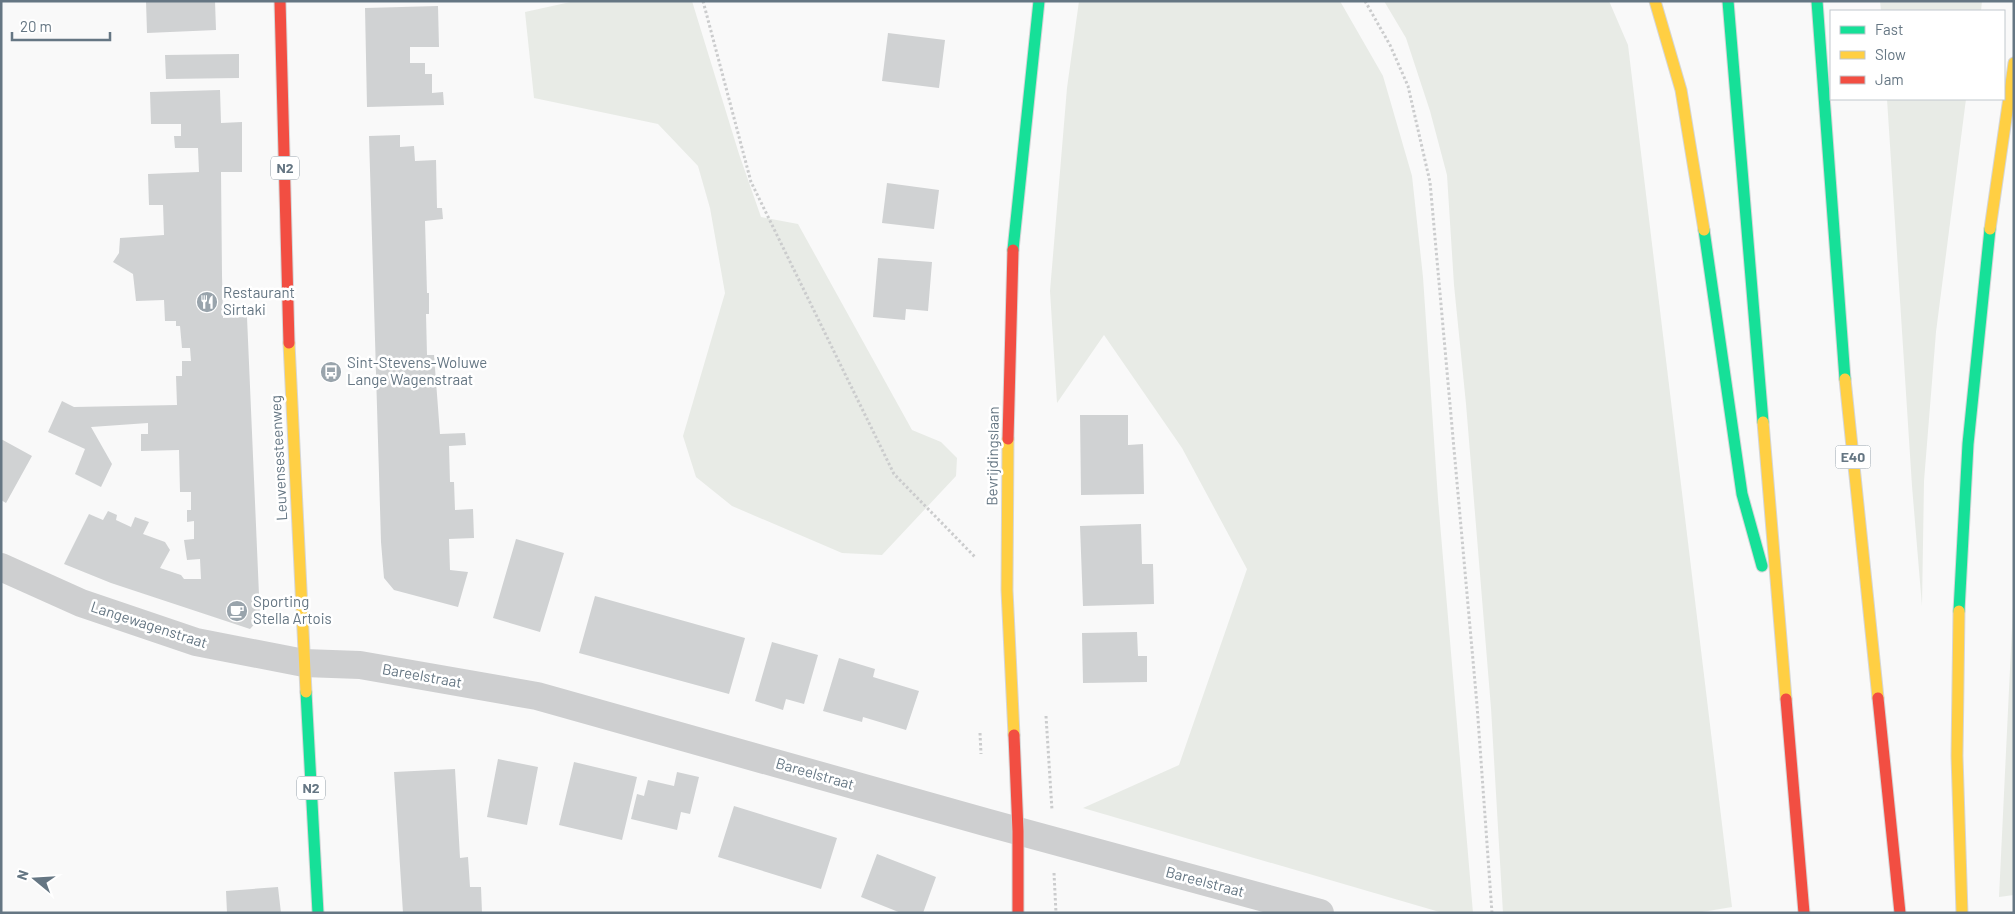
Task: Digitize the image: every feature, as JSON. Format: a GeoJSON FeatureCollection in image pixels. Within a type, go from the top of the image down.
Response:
{"type":"FeatureCollection","features":[{"type":"Feature","properties":{"kind":"main road","name":"Leuvensesteenweg"},"geometry":{"type":"LineString","coordinates":[[280,1],[289,335],[318,913]]}},
{"type":"Feature","properties":{"kind":"main road","name":"Bevrijdingslaan"},"geometry":{"type":"LineString","coordinates":[[1018,913],[1018,831],[1007,590],[1012,256],[1039,1]]}},
{"type":"Feature","properties":{"kind":"main road"},"geometry":{"type":"LineString","coordinates":[[1655,1],[1681,90],[1696,172],[1742,494],[1779,626]]}},
{"type":"Feature","properties":{"kind":"main road"},"geometry":{"type":"LineString","coordinates":[[1728,1],[1804,913]]}},
{"type":"Feature","properties":{"kind":"main road","name":"E40"},"geometry":{"type":"LineString","coordinates":[[1817,1],[1845,380],[1900,913]]}},
{"type":"Feature","properties":{"kind":"main road"},"geometry":{"type":"LineString","coordinates":[[1962,913],[1959,857],[1956,655],[1966,455],[2000,139],[2014,63]]}},
{"type":"Feature","properties":{"kind":"street","name":"Langewagenstraat"},"geometry":{"type":"LineString","coordinates":[[1,567],[81,603],[196,642],[304,663]]}},
{"type":"Feature","properties":{"kind":"street","name":"Bareelstraat"},"geometry":{"type":"LineString","coordinates":[[304,663],[360,665],[537,696],[1018,831],[1320,913]]}},
{"type":"Feature","properties":{"kind":"path"},"geometry":{"type":"LineString","coordinates":[[703,1],[751,182],[894,474],[1007,590]]}},
{"type":"Feature","properties":{"kind":"path"},"geometry":{"type":"LineString","coordinates":[[1365,1],[1390,45],[1408,86],[1430,182],[1476,705],[1492,913]]}},
{"type":"Feature","properties":{"kind":"path"},"geometry":{"type":"LineString","coordinates":[[1053,840],[1056,913]]}},
{"type":"Feature","properties":{"kind":"shaded area"},"geometry":{"type":"Polygon","coordinates":[[[575,1],[692,1],[739,154],[761,217],[798,224],[912,430],[941,442],[957,458],[956,476],[882,555],[842,553],[732,506],[696,477],[683,436],[725,293],[710,208],[698,166],[658,124],[534,98],[525,12],[575,1]]]}},
{"type":"Feature","properties":{"kind":"shaded area"},"geometry":{"type":"Polygon","coordinates":[[[1079,1],[1340,1],[1383,76],[1412,176],[1423,277],[1438,499],[1473,913],[1443,913],[1083,808],[1179,765],[1247,569],[1182,448],[1104,335],[1057,403],[1050,291],[1067,88],[1079,1]]]}},
{"type":"Feature","properties":{"kind":"shaded area"},"geometry":{"type":"Polygon","coordinates":[[[1384,1],[1609,1],[1628,45],[1732,907],[1696,913],[1503,913],[1491,708],[1466,404],[1454,285],[1447,175],[1430,111],[1406,38],[1384,1]]]}},
{"type":"Feature","properties":{"kind":"shaded area"},"geometry":{"type":"Polygon","coordinates":[[[1880,1],[1982,1],[1981,10],[1881,10],[1880,1]]]}},
{"type":"Feature","properties":{"kind":"shaded area"},"geometry":{"type":"Polygon","coordinates":[[[1887,100],[1966,100],[1936,332],[1924,481],[1922,606],[1912,486],[1887,100]]]}},
{"type":"Feature","properties":{"kind":"shaded area"},"geometry":{"type":"Polygon","coordinates":[[[2014,586],[2014,895],[1999,897],[2014,586]]]}},
{"type":"Feature","properties":{"kind":"building"},"geometry":{"type":"Polygon","coordinates":[[[146,1],[215,1],[216,30],[147,33],[146,1]]]}},
{"type":"Feature","properties":{"kind":"building"},"geometry":{"type":"Polygon","coordinates":[[[438,6],[439,47],[410,47],[410,63],[425,63],[425,74],[432,74],[432,93],[443,92],[444,105],[367,107],[365,8],[438,6]]]}},
{"type":"Feature","properties":{"kind":"building"},"geometry":{"type":"Polygon","coordinates":[[[888,33],[945,40],[939,88],[882,81],[888,33]]]}},
{"type":"Feature","properties":{"kind":"building"},"geometry":{"type":"Polygon","coordinates":[[[239,54],[239,78],[166,79],[165,55],[239,54]]]}},
{"type":"Feature","properties":{"kind":"building"},"geometry":{"type":"Polygon","coordinates":[[[220,90],[221,123],[242,122],[242,172],[221,172],[222,275],[223,318],[247,317],[260,618],[250,629],[111,583],[64,564],[89,514],[103,520],[108,511],[117,515],[116,520],[131,527],[135,517],[149,522],[143,534],[165,542],[170,550],[160,568],[181,575],[184,579],[201,579],[200,559],[187,560],[184,540],[194,539],[194,521],[187,522],[187,510],[191,510],[191,492],[180,492],[179,450],[141,451],[141,434],[148,434],[148,423],[91,427],[112,464],[101,487],[75,474],[85,449],[48,432],[62,401],[74,407],[177,405],[176,376],[182,376],[182,361],[191,361],[190,348],[182,348],[180,326],[176,326],[176,321],[165,321],[164,300],[136,301],[133,274],[113,262],[119,253],[120,238],[164,235],[163,205],[149,205],[148,174],[199,172],[198,148],[175,148],[174,136],[181,136],[181,124],[151,124],[150,92],[220,90]]]}},
{"type":"Feature","properties":{"kind":"building"},"geometry":{"type":"Polygon","coordinates":[[[400,135],[400,147],[414,146],[415,161],[436,160],[437,208],[442,208],[443,219],[425,221],[427,293],[429,293],[429,314],[426,314],[427,355],[434,355],[440,434],[465,433],[466,445],[449,446],[450,482],[454,482],[455,510],[473,509],[474,538],[397,541],[449,539],[450,570],[468,572],[458,607],[394,590],[384,578],[381,542],[369,136],[400,135]]]}},
{"type":"Feature","properties":{"kind":"building"},"geometry":{"type":"Polygon","coordinates":[[[887,183],[939,190],[934,229],[882,223],[887,183]]]}},
{"type":"Feature","properties":{"kind":"building"},"geometry":{"type":"Polygon","coordinates":[[[878,258],[932,262],[928,311],[906,309],[905,320],[873,317],[878,258]]]}},
{"type":"Feature","properties":{"kind":"building"},"geometry":{"type":"Polygon","coordinates":[[[1080,415],[1128,415],[1128,445],[1143,444],[1144,494],[1081,495],[1080,415]]]}},
{"type":"Feature","properties":{"kind":"building"},"geometry":{"type":"Polygon","coordinates":[[[1,439],[32,456],[6,503],[1,500],[1,439]]]}},
{"type":"Feature","properties":{"kind":"building"},"geometry":{"type":"Polygon","coordinates":[[[1141,524],[1142,564],[1153,564],[1154,604],[1083,606],[1080,526],[1141,524]]]}},
{"type":"Feature","properties":{"kind":"building"},"geometry":{"type":"Polygon","coordinates":[[[516,539],[564,553],[540,632],[493,618],[516,539]]]}},
{"type":"Feature","properties":{"kind":"building"},"geometry":{"type":"Polygon","coordinates":[[[595,596],[745,638],[729,694],[579,653],[595,596]]]}},
{"type":"Feature","properties":{"kind":"building"},"geometry":{"type":"Polygon","coordinates":[[[1137,632],[1138,656],[1147,656],[1147,682],[1083,683],[1082,633],[1137,632]]]}},
{"type":"Feature","properties":{"kind":"building"},"geometry":{"type":"Polygon","coordinates":[[[772,642],[818,655],[804,704],[786,699],[783,710],[755,701],[772,642]]]}},
{"type":"Feature","properties":{"kind":"building"},"geometry":{"type":"Polygon","coordinates":[[[839,658],[875,669],[873,677],[919,691],[906,730],[863,717],[862,722],[823,711],[839,658]]]}},
{"type":"Feature","properties":{"kind":"building"},"geometry":{"type":"Polygon","coordinates":[[[498,759],[538,767],[527,825],[487,817],[498,759]]]}},
{"type":"Feature","properties":{"kind":"building"},"geometry":{"type":"Polygon","coordinates":[[[574,762],[637,777],[622,840],[559,825],[574,762]]]}},
{"type":"Feature","properties":{"kind":"building"},"geometry":{"type":"Polygon","coordinates":[[[455,769],[460,858],[468,857],[470,887],[481,887],[482,913],[403,913],[394,772],[455,769]]]}},
{"type":"Feature","properties":{"kind":"building"},"geometry":{"type":"Polygon","coordinates":[[[677,772],[699,777],[690,814],[681,812],[677,830],[631,819],[637,794],[644,796],[648,780],[674,786],[677,772]]]}},
{"type":"Feature","properties":{"kind":"building"},"geometry":{"type":"Polygon","coordinates":[[[734,806],[837,838],[821,889],[718,857],[734,806]]]}},
{"type":"Feature","properties":{"kind":"building"},"geometry":{"type":"Polygon","coordinates":[[[877,854],[936,877],[923,913],[901,913],[861,897],[877,854]]]}},
{"type":"Feature","properties":{"kind":"building"},"geometry":{"type":"Polygon","coordinates":[[[278,887],[281,913],[227,913],[226,891],[278,887]]]}},
{"type":"Feature","properties":{"kind":"traffic: fast"},"geometry":{"type":"LineString","coordinates":[[1013,250],[1039,1]]}},
{"type":"Feature","properties":{"kind":"traffic: fast"},"geometry":{"type":"LineString","coordinates":[[1728,1],[1763,422]]}},
{"type":"Feature","properties":{"kind":"traffic: fast"},"geometry":{"type":"LineString","coordinates":[[1817,1],[1845,379]]}},
{"type":"Feature","properties":{"kind":"traffic: fast"},"geometry":{"type":"LineString","coordinates":[[1959,611],[1968,444],[1990,229]]}},
{"type":"Feature","properties":{"kind":"traffic: fast"},"geometry":{"type":"LineString","coordinates":[[1704,230],[1742,494],[1762,566]]}},
{"type":"Feature","properties":{"kind":"traffic: fast"},"geometry":{"type":"LineString","coordinates":[[306,692],[318,913]]}},
{"type":"Feature","properties":{"kind":"traffic: slow"},"geometry":{"type":"LineString","coordinates":[[1655,1],[1681,90],[1704,230]]}},
{"type":"Feature","properties":{"kind":"traffic: slow"},"geometry":{"type":"LineString","coordinates":[[1990,229],[2014,63]]}},
{"type":"Feature","properties":{"kind":"traffic: slow"},"geometry":{"type":"LineString","coordinates":[[289,343],[306,692]]}},
{"type":"Feature","properties":{"kind":"traffic: slow"},"geometry":{"type":"LineString","coordinates":[[1845,379],[1878,698]]}},
{"type":"Feature","properties":{"kind":"traffic: slow"},"geometry":{"type":"LineString","coordinates":[[1763,422],[1786,699]]}},
{"type":"Feature","properties":{"kind":"traffic: slow"},"geometry":{"type":"LineString","coordinates":[[1008,439],[1007,590],[1014,735]]}},
{"type":"Feature","properties":{"kind":"traffic: slow"},"geometry":{"type":"LineString","coordinates":[[1959,611],[1957,756],[1962,913]]}},
{"type":"Feature","properties":{"kind":"traffic: jam"},"geometry":{"type":"LineString","coordinates":[[280,1],[289,343]]}},
{"type":"Feature","properties":{"kind":"traffic: jam"},"geometry":{"type":"LineString","coordinates":[[1008,439],[1013,250]]}},
{"type":"Feature","properties":{"kind":"traffic: jam"},"geometry":{"type":"LineString","coordinates":[[1878,698],[1900,913]]}},
{"type":"Feature","properties":{"kind":"traffic: jam"},"geometry":{"type":"LineString","coordinates":[[1786,699],[1804,913]]}},
{"type":"Feature","properties":{"kind":"traffic: jam"},"geometry":{"type":"LineString","coordinates":[[1014,735],[1018,831],[1018,913]]}},
{"type":"Feature","properties":{"kind":"place","name":"Restaurant Sirtaki"},"geometry":{"type":"Point","coordinates":[207,302]}},
{"type":"Feature","properties":{"kind":"place","name":"Sint-Stevens-Woluwe Lange Wagenstraat"},"geometry":{"type":"Point","coordinates":[331,372]}},
{"type":"Feature","properties":{"kind":"place","name":"Sporting Stella Artois"},"geometry":{"type":"Point","coordinates":[237,611]}}]}
